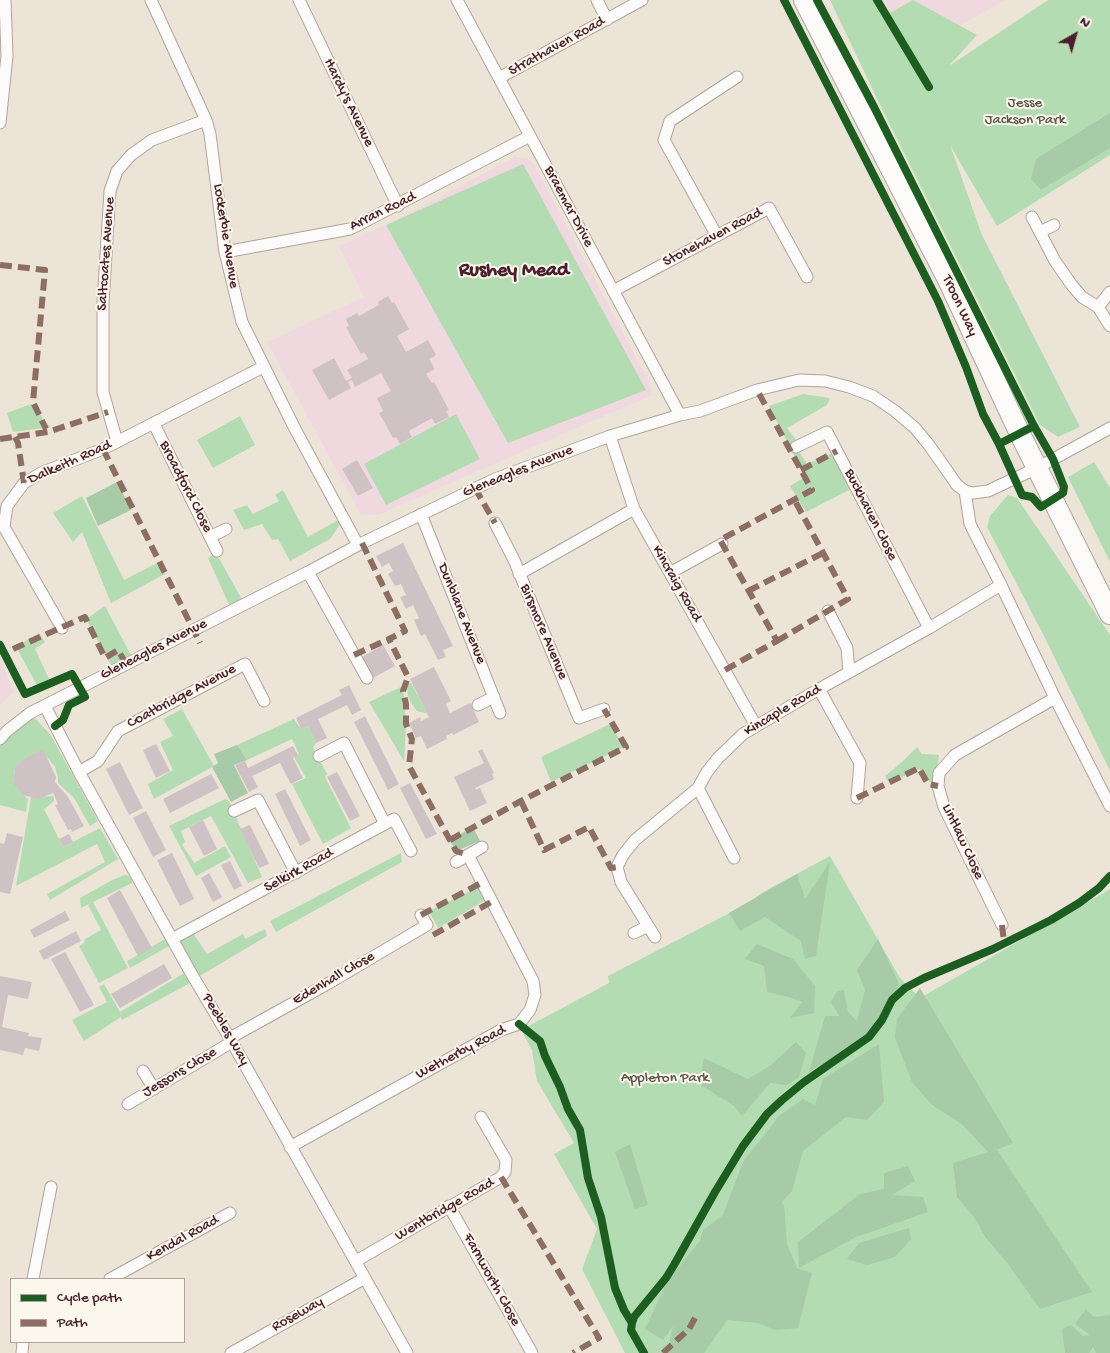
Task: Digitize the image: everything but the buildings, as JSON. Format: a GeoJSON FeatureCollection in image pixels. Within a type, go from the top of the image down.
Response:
{"type":"FeatureCollection","features":[{"type":"Feature","properties":{"kind":"highway","name":"Troon Way"},"geometry":{"type":"LineString","coordinates":[[804,0],[949,282],[1037,468],[1110,614]]}},
{"type":"Feature","properties":{"kind":"street"},"geometry":{"type":"LineString","coordinates":[[0,123],[7,56],[3,48],[5,0]]}},
{"type":"Feature","properties":{"kind":"street","name":"Lockerbie Avenue"},"geometry":{"type":"LineString","coordinates":[[151,0],[206,120],[210,134],[224,252],[242,322],[263,367],[358,545]]}},
{"type":"Feature","properties":{"kind":"street","name":"Hardy's Avenue"},"geometry":{"type":"LineString","coordinates":[[299,0],[398,206]]}},
{"type":"Feature","properties":{"kind":"street","name":"Braemar Drive"},"geometry":{"type":"LineString","coordinates":[[457,0],[680,415]]}},
{"type":"Feature","properties":{"kind":"street"},"geometry":{"type":"LineString","coordinates":[[597,0],[607,20]]}},
{"type":"Feature","properties":{"kind":"street","name":"Strathaven Road"},"geometry":{"type":"LineString","coordinates":[[499,78],[642,0]]}},
{"type":"Feature","properties":{"kind":"street"},"geometry":{"type":"LineString","coordinates":[[717,236],[664,140],[670,121],[737,76]]}},
{"type":"Feature","properties":{"kind":"street","name":"Saltcoates Avenue"},"geometry":{"type":"LineString","coordinates":[[117,442],[103,392],[102,303],[110,191],[117,171],[131,155],[152,140],[206,120]]}},
{"type":"Feature","properties":{"kind":"street","name":"Arran Road"},"geometry":{"type":"LineString","coordinates":[[224,252],[350,229],[398,206],[530,136]]}},
{"type":"Feature","properties":{"kind":"street","name":"Stonehaven Road"},"geometry":{"type":"LineString","coordinates":[[613,291],[769,208],[807,277]]}},
{"type":"Feature","properties":{"kind":"street"},"geometry":{"type":"LineString","coordinates":[[1032,217],[1055,261],[1071,284],[1082,297],[1098,307],[1110,326]]}},
{"type":"Feature","properties":{"kind":"street"},"geometry":{"type":"LineString","coordinates":[[1040,232],[1054,225]]}},
{"type":"Feature","properties":{"kind":"street"},"geometry":{"type":"LineString","coordinates":[[1098,307],[1107,293],[1110,292]]}},
{"type":"Feature","properties":{"kind":"street","name":"Dalkeith Road"},"geometry":{"type":"LineString","coordinates":[[62,628],[4,527],[8,506],[24,483],[117,442],[263,367]]}},
{"type":"Feature","properties":{"kind":"street","name":"Gleneagles Avenue"},"geometry":{"type":"LineString","coordinates":[[0,739],[30,713],[358,545],[495,479],[610,436],[700,411],[757,390],[799,380],[825,381],[873,396],[915,428],[950,476],[965,491]]}},
{"type":"Feature","properties":{"kind":"street","name":"Broadford Close"},"geometry":{"type":"LineString","coordinates":[[154,424],[217,551]]}},
{"type":"Feature","properties":{"kind":"street"},"geometry":{"type":"LineString","coordinates":[[1110,428],[1037,468],[988,491],[981,493],[965,491],[970,524],[1110,806]]}},
{"type":"Feature","properties":{"kind":"street","name":"Buckhaven Close"},"geometry":{"type":"LineString","coordinates":[[796,447],[827,432],[929,628]]}},
{"type":"Feature","properties":{"kind":"street","name":"Kincraig Road"},"geometry":{"type":"LineString","coordinates":[[610,436],[634,509],[756,726]]}},
{"type":"Feature","properties":{"kind":"street"},"geometry":{"type":"LineString","coordinates":[[519,574],[634,509]]}},
{"type":"Feature","properties":{"kind":"street","name":"Dunblane Avenue"},"geometry":{"type":"LineString","coordinates":[[421,514],[500,713]]}},
{"type":"Feature","properties":{"kind":"street","name":"Birsmore Avenue"},"geometry":{"type":"LineString","coordinates":[[494,524],[514,560],[579,718],[604,709]]}},
{"type":"Feature","properties":{"kind":"street"},"geometry":{"type":"LineString","coordinates":[[210,537],[226,529]]}},
{"type":"Feature","properties":{"kind":"street"},"geometry":{"type":"LineString","coordinates":[[670,573],[722,544]]}},
{"type":"Feature","properties":{"kind":"street"},"geometry":{"type":"LineString","coordinates":[[308,572],[367,678]]}},
{"type":"Feature","properties":{"kind":"street","name":"Kincaple Road"},"geometry":{"type":"LineString","coordinates":[[655,937],[621,882],[617,868],[623,855],[635,840],[698,788],[718,758],[743,734],[1001,585]]}},
{"type":"Feature","properties":{"kind":"street"},"geometry":{"type":"LineString","coordinates":[[828,611],[847,648],[849,672]]}},
{"type":"Feature","properties":{"kind":"street","name":"Coatbridge Avenue"},"geometry":{"type":"LineString","coordinates":[[79,772],[98,761],[118,731],[245,664],[264,701]]}},
{"type":"Feature","properties":{"kind":"street"},"geometry":{"type":"LineString","coordinates":[[819,689],[860,763],[857,798]]}},
{"type":"Feature","properties":{"kind":"street"},"geometry":{"type":"LineString","coordinates":[[478,705],[494,697]]}},
{"type":"Feature","properties":{"kind":"street","name":"Lintlaw Close"},"geometry":{"type":"LineString","coordinates":[[1002,925],[944,808],[938,786],[939,773],[955,756],[1055,698]]}},
{"type":"Feature","properties":{"kind":"street","name":"Peebles Way"},"geometry":{"type":"LineString","coordinates":[[44,706],[172,939],[407,1353]]}},
{"type":"Feature","properties":{"kind":"street"},"geometry":{"type":"LineString","coordinates":[[319,756],[344,743],[385,824],[394,820],[411,851]]}},
{"type":"Feature","properties":{"kind":"street"},"geometry":{"type":"LineString","coordinates":[[698,788],[734,858]]}},
{"type":"Feature","properties":{"kind":"street"},"geometry":{"type":"LineString","coordinates":[[234,811],[258,800],[296,873]]}},
{"type":"Feature","properties":{"kind":"street","name":"Selkirk Road"},"geometry":{"type":"LineString","coordinates":[[172,939],[385,824]]}},
{"type":"Feature","properties":{"kind":"street"},"geometry":{"type":"LineString","coordinates":[[456,862],[482,847]]}},
{"type":"Feature","properties":{"kind":"street","name":"Wetherby Road"},"geometry":{"type":"LineString","coordinates":[[290,1147],[501,1030],[519,1024],[530,1010],[536,995],[533,981],[468,855]]}},
{"type":"Feature","properties":{"kind":"street","name":"Edenhall Close"},"geometry":{"type":"LineString","coordinates":[[231,1040],[329,983],[430,930],[421,915]]}},
{"type":"Feature","properties":{"kind":"street"},"geometry":{"type":"LineString","coordinates":[[634,933],[648,926]]}},
{"type":"Feature","properties":{"kind":"street","name":"Jessons Close"},"geometry":{"type":"LineString","coordinates":[[128,1104],[231,1040]]}},
{"type":"Feature","properties":{"kind":"street"},"geometry":{"type":"LineString","coordinates":[[143,1071],[154,1089]]}},
{"type":"Feature","properties":{"kind":"street","name":"Wentbridge Road"},"geometry":{"type":"LineString","coordinates":[[356,1261],[449,1206],[496,1181],[505,1172],[506,1160],[481,1117]]}},
{"type":"Feature","properties":{"kind":"street"},"geometry":{"type":"LineString","coordinates":[[33,1278],[51,1187]]}},
{"type":"Feature","properties":{"kind":"street","name":"Farnworth Close"},"geometry":{"type":"LineString","coordinates":[[449,1206],[532,1353]]}},
{"type":"Feature","properties":{"kind":"street","name":"Kendal Road"},"geometry":{"type":"LineString","coordinates":[[112,1278],[230,1213]]}},
{"type":"Feature","properties":{"kind":"street","name":"Roseway"},"geometry":{"type":"LineString","coordinates":[[231,1353],[365,1278]]}},
{"type":"Feature","properties":{"kind":"shaded area"},"geometry":{"type":"Polygon","coordinates":[[[875,0],[1005,0],[909,55],[875,0]]]}},
{"type":"Feature","properties":{"kind":"shaded area"},"geometry":{"type":"Polygon","coordinates":[[[515,157],[527,158],[534,164],[649,382],[652,395],[378,515],[361,515],[267,342],[364,297],[339,246],[390,223],[515,157]]]}},
{"type":"Feature","properties":{"kind":"shaded area"},"geometry":{"type":"Polygon","coordinates":[[[0,659],[14,692],[0,705],[0,659]]]}},
{"type":"Feature","properties":{"kind":"green space","name":"Jesse Jackson Park"},"geometry":{"type":"Polygon","coordinates":[[[830,0],[880,0],[888,14],[913,0],[977,35],[949,66],[1048,0],[1110,0],[1110,155],[997,226],[950,145],[982,235],[1080,427],[1058,437],[1040,425],[881,107],[830,0]]]}},
{"type":"Feature","properties":{"kind":"green space"},"geometry":{"type":"Polygon","coordinates":[[[1110,113],[1110,148],[1041,190],[1031,179],[1036,159],[1110,113]]]}},
{"type":"Feature","properties":{"kind":"green space"},"geometry":{"type":"Polygon","coordinates":[[[523,164],[646,390],[508,443],[386,225],[523,164]]]}},
{"type":"Feature","properties":{"kind":"green space"},"geometry":{"type":"Polygon","coordinates":[[[803,394],[830,398],[827,405],[787,428],[797,441],[796,447],[807,464],[837,451],[855,487],[806,512],[790,486],[805,477],[769,406],[803,394]]]}},
{"type":"Feature","properties":{"kind":"green space"},"geometry":{"type":"Polygon","coordinates":[[[31,404],[50,427],[13,432],[7,413],[31,404]]]}},
{"type":"Feature","properties":{"kind":"green space"},"geometry":{"type":"Polygon","coordinates":[[[456,414],[480,459],[386,505],[364,464],[456,414]]]}},
{"type":"Feature","properties":{"kind":"green space"},"geometry":{"type":"Polygon","coordinates":[[[240,416],[255,445],[213,468],[197,440],[240,416]]]}},
{"type":"Feature","properties":{"kind":"green space"},"geometry":{"type":"Polygon","coordinates":[[[1094,462],[1110,488],[1110,562],[1068,477],[1094,462]]]}},
{"type":"Feature","properties":{"kind":"green space"},"geometry":{"type":"Polygon","coordinates":[[[119,481],[119,486],[131,510],[98,526],[86,498],[119,481]]]}},
{"type":"Feature","properties":{"kind":"green space"},"geometry":{"type":"Polygon","coordinates":[[[283,490],[308,537],[340,519],[341,523],[330,539],[290,561],[278,539],[272,540],[262,524],[244,530],[233,510],[247,505],[253,514],[279,501],[275,495],[283,490]]]}},
{"type":"Feature","properties":{"kind":"green space"},"geometry":{"type":"Polygon","coordinates":[[[1008,495],[1017,498],[1110,635],[1110,771],[1044,636],[987,527],[990,516],[1008,495]]]}},
{"type":"Feature","properties":{"kind":"green space"},"geometry":{"type":"Polygon","coordinates":[[[82,496],[124,580],[159,562],[165,574],[111,603],[82,532],[73,542],[53,513],[82,496]]]}},
{"type":"Feature","properties":{"kind":"green space"},"geometry":{"type":"Polygon","coordinates":[[[216,553],[244,603],[231,609],[208,558],[216,553]]]}},
{"type":"Feature","properties":{"kind":"green space"},"geometry":{"type":"Polygon","coordinates":[[[105,606],[133,659],[113,669],[86,619],[105,606]]]}},
{"type":"Feature","properties":{"kind":"green space"},"geometry":{"type":"Polygon","coordinates":[[[39,633],[45,642],[35,649],[49,679],[37,685],[16,647],[39,633]]]}},
{"type":"Feature","properties":{"kind":"green space"},"geometry":{"type":"Polygon","coordinates":[[[411,683],[428,714],[417,711],[408,697],[407,685],[411,683]]]}},
{"type":"Feature","properties":{"kind":"green space"},"geometry":{"type":"Polygon","coordinates":[[[403,686],[406,725],[404,761],[369,702],[403,686]]]}},
{"type":"Feature","properties":{"kind":"green space"},"geometry":{"type":"Polygon","coordinates":[[[182,709],[214,766],[154,799],[148,784],[173,770],[160,742],[173,736],[163,719],[182,709]]]}},
{"type":"Feature","properties":{"kind":"green space"},"geometry":{"type":"Polygon","coordinates":[[[30,713],[50,734],[98,821],[90,826],[74,798],[58,783],[55,767],[46,756],[30,758],[15,768],[13,784],[28,799],[26,812],[0,805],[0,739],[30,713]]]}},
{"type":"Feature","properties":{"kind":"green space"},"geometry":{"type":"Polygon","coordinates":[[[294,719],[301,729],[308,726],[316,743],[313,747],[327,774],[325,777],[351,828],[323,844],[292,784],[306,778],[294,757],[299,754],[292,739],[247,760],[237,745],[294,719]]]}},
{"type":"Feature","properties":{"kind":"green space"},"geometry":{"type":"Polygon","coordinates":[[[610,724],[624,747],[551,782],[541,757],[610,724]]]}},
{"type":"Feature","properties":{"kind":"green space"},"geometry":{"type":"Polygon","coordinates":[[[237,745],[247,760],[234,765],[248,793],[231,802],[212,767],[218,763],[214,754],[237,745]]]}},
{"type":"Feature","properties":{"kind":"green space"},"geometry":{"type":"Polygon","coordinates":[[[917,747],[922,754],[939,755],[935,782],[930,782],[919,769],[889,783],[885,776],[917,747]]]}},
{"type":"Feature","properties":{"kind":"green space"},"geometry":{"type":"Polygon","coordinates":[[[54,796],[54,801],[44,809],[63,847],[100,828],[118,859],[50,900],[47,894],[105,862],[97,844],[16,886],[31,797],[54,796]]]}},
{"type":"Feature","properties":{"kind":"green space"},"geometry":{"type":"Polygon","coordinates":[[[225,799],[229,801],[262,877],[248,883],[211,816],[181,831],[185,842],[182,845],[194,863],[225,846],[231,857],[196,876],[169,826],[225,799]]]}},
{"type":"Feature","properties":{"kind":"green space"},"geometry":{"type":"Polygon","coordinates":[[[473,827],[480,841],[456,851],[450,840],[473,827]]]}},
{"type":"Feature","properties":{"kind":"green space"},"geometry":{"type":"Polygon","coordinates":[[[401,853],[402,862],[276,932],[270,921],[401,853]]]}},
{"type":"Feature","properties":{"kind":"green space","name":"Appleton Park"},"geometry":{"type":"Polygon","coordinates":[[[830,856],[900,978],[920,998],[1110,889],[1110,1353],[625,1353],[582,1269],[597,1229],[554,1154],[574,1143],[537,1081],[532,1050],[521,1030],[609,983],[608,976],[747,904],[763,892],[830,856]]]}},
{"type":"Feature","properties":{"kind":"green space"},"geometry":{"type":"Polygon","coordinates":[[[830,862],[816,956],[805,959],[801,941],[765,917],[740,931],[729,913],[797,874],[805,899],[830,862]]]}},
{"type":"Feature","properties":{"kind":"green space"},"geometry":{"type":"Polygon","coordinates":[[[125,875],[133,877],[132,883],[81,908],[80,898],[112,880],[125,875]]]}},
{"type":"Feature","properties":{"kind":"green space"},"geometry":{"type":"Polygon","coordinates":[[[481,886],[489,898],[438,928],[429,911],[481,886]]]}},
{"type":"Feature","properties":{"kind":"green space"},"geometry":{"type":"Polygon","coordinates":[[[93,902],[128,968],[99,983],[79,946],[84,943],[85,939],[101,930],[88,905],[93,902]]]}},
{"type":"Feature","properties":{"kind":"green space"},"geometry":{"type":"Polygon","coordinates":[[[265,929],[267,936],[198,977],[178,942],[193,933],[207,954],[243,934],[245,939],[265,929]]]}},
{"type":"Feature","properties":{"kind":"green space"},"geometry":{"type":"Polygon","coordinates":[[[165,939],[169,946],[130,968],[127,961],[165,939]]]}},
{"type":"Feature","properties":{"kind":"green space"},"geometry":{"type":"Polygon","coordinates":[[[878,939],[899,984],[884,1015],[872,1033],[809,1072],[825,1016],[839,1016],[831,1002],[837,991],[844,990],[848,1012],[857,1021],[865,990],[857,970],[878,939]]]}},
{"type":"Feature","properties":{"kind":"green space"},"geometry":{"type":"Polygon","coordinates":[[[757,944],[793,959],[815,986],[814,1013],[790,1018],[802,1002],[767,992],[764,966],[745,959],[757,944]]]}},
{"type":"Feature","properties":{"kind":"green space"},"geometry":{"type":"Polygon","coordinates":[[[184,973],[190,983],[122,1020],[121,1017],[84,1041],[72,1020],[107,1002],[99,987],[104,984],[120,1012],[184,973]]]}},
{"type":"Feature","properties":{"kind":"green space"},"geometry":{"type":"Polygon","coordinates":[[[920,988],[1013,1143],[994,1151],[997,1150],[1092,1292],[1040,1309],[1008,1264],[986,1238],[974,1217],[957,1197],[953,1163],[988,1152],[963,1125],[931,1104],[912,1082],[895,1038],[897,1019],[920,988]]]}},
{"type":"Feature","properties":{"kind":"green space"},"geometry":{"type":"Polygon","coordinates":[[[796,1042],[806,1053],[799,1077],[787,1085],[770,1083],[742,1116],[734,1106],[699,1084],[704,1058],[748,1079],[770,1066],[796,1042]]]}},
{"type":"Feature","properties":{"kind":"green space"},"geometry":{"type":"Polygon","coordinates":[[[879,1044],[884,1102],[867,1120],[846,1117],[803,1151],[792,1191],[781,1203],[784,1205],[787,1244],[797,1268],[812,1273],[798,1328],[775,1330],[758,1323],[727,1320],[704,1353],[667,1353],[673,1326],[663,1340],[645,1329],[668,1280],[700,1241],[703,1230],[723,1215],[743,1162],[779,1116],[803,1099],[815,1105],[823,1079],[879,1044]]]}},
{"type":"Feature","properties":{"kind":"green space"},"geometry":{"type":"Polygon","coordinates":[[[630,1144],[648,1205],[635,1209],[615,1152],[630,1144]]]}},
{"type":"Feature","properties":{"kind":"green space"},"geometry":{"type":"Polygon","coordinates":[[[908,1166],[915,1181],[892,1195],[923,1197],[928,1212],[856,1237],[799,1268],[798,1242],[860,1194],[884,1189],[884,1173],[908,1166]]]}},
{"type":"Feature","properties":{"kind":"green space"},"geometry":{"type":"Polygon","coordinates":[[[909,1228],[911,1239],[895,1257],[867,1265],[847,1259],[859,1243],[909,1228]]]}},
{"type":"Feature","properties":{"kind":"green space"},"geometry":{"type":"Polygon","coordinates":[[[1086,1309],[1094,1317],[1110,1315],[1110,1353],[1096,1353],[1093,1347],[1089,1353],[1065,1353],[1062,1329],[1071,1325],[1083,1336],[1090,1335],[1075,1324],[1086,1309]]]}},
{"type":"Feature","properties":{"kind":"marked path"},"geometry":{"type":"LineString","coordinates":[[0,265],[45,270],[33,402],[46,429]]}},
{"type":"Feature","properties":{"kind":"marked path"},"geometry":{"type":"LineString","coordinates":[[725,670],[777,641],[720,540],[812,490],[757,390]]}},
{"type":"Feature","properties":{"kind":"marked path"},"geometry":{"type":"LineString","coordinates":[[0,439],[48,432],[108,412]]}},
{"type":"Feature","properties":{"kind":"marked path"},"geometry":{"type":"LineString","coordinates":[[15,437],[18,443],[24,483]]}},
{"type":"Feature","properties":{"kind":"marked path"},"geometry":{"type":"LineString","coordinates":[[103,449],[200,643]]}},
{"type":"Feature","properties":{"kind":"marked path"},"geometry":{"type":"LineString","coordinates":[[801,470],[837,451]]}},
{"type":"Feature","properties":{"kind":"marked path"},"geometry":{"type":"LineString","coordinates":[[475,488],[495,523]]}},
{"type":"Feature","properties":{"kind":"marked path"},"geometry":{"type":"LineString","coordinates":[[777,641],[848,599],[794,499]]}},
{"type":"Feature","properties":{"kind":"marked path"},"geometry":{"type":"LineString","coordinates":[[362,543],[405,631],[389,639],[408,677],[403,691],[406,704],[406,724],[412,739],[409,766],[456,851],[468,855]]}},
{"type":"Feature","properties":{"kind":"marked path"},"geometry":{"type":"LineString","coordinates":[[748,591],[823,553]]}},
{"type":"Feature","properties":{"kind":"marked path"},"geometry":{"type":"LineString","coordinates":[[13,649],[85,617],[105,658],[118,650],[126,664]]}},
{"type":"Feature","properties":{"kind":"marked path"},"geometry":{"type":"LineString","coordinates":[[354,655],[389,639]]}},
{"type":"Feature","properties":{"kind":"marked path"},"geometry":{"type":"LineString","coordinates":[[450,840],[626,747],[604,709]]}},
{"type":"Feature","properties":{"kind":"marked path"},"geometry":{"type":"LineString","coordinates":[[857,798],[919,768],[928,784],[938,786]]}},
{"type":"Feature","properties":{"kind":"marked path"},"geometry":{"type":"LineString","coordinates":[[521,801],[544,850],[589,827],[611,868],[617,867]]}},
{"type":"Feature","properties":{"kind":"marked path"},"geometry":{"type":"LineString","coordinates":[[421,915],[483,882]]}},
{"type":"Feature","properties":{"kind":"marked path"},"geometry":{"type":"LineString","coordinates":[[433,935],[493,901]]}},
{"type":"Feature","properties":{"kind":"marked path"},"geometry":{"type":"LineString","coordinates":[[1002,925],[1004,942]]}},
{"type":"Feature","properties":{"kind":"marked path"},"geometry":{"type":"LineString","coordinates":[[501,1177],[599,1338],[573,1353]]}},
{"type":"Feature","properties":{"kind":"marked path"},"geometry":{"type":"LineString","coordinates":[[663,1353],[689,1329],[695,1318]]}},
{"type":"Feature","properties":{"kind":"cycle path"},"geometry":{"type":"LineString","coordinates":[[784,0],[938,301],[966,367],[983,414],[1022,495],[1032,497],[1041,507],[1063,493],[1064,487],[1053,459],[1034,426],[999,444]]}},
{"type":"Feature","properties":{"kind":"cycle path"},"geometry":{"type":"LineString","coordinates":[[817,0],[874,107],[1034,426]]}},
{"type":"Feature","properties":{"kind":"cycle path"},"geometry":{"type":"LineString","coordinates":[[877,0],[929,87]]}},
{"type":"Feature","properties":{"kind":"cycle path"},"geometry":{"type":"LineString","coordinates":[[0,645],[25,694],[72,674],[85,697],[69,705],[63,720],[55,726]]}},
{"type":"Feature","properties":{"kind":"cycle path"},"geometry":{"type":"LineString","coordinates":[[632,1323],[634,1317],[666,1278],[743,1146],[767,1114],[804,1082],[869,1037],[882,1020],[892,1000],[905,988],[993,949],[1051,920],[1079,903],[1099,888],[1110,876]]}},
{"type":"Feature","properties":{"kind":"cycle path"},"geometry":{"type":"LineString","coordinates":[[519,1024],[540,1041],[568,1109],[580,1130],[588,1178],[601,1217],[615,1288],[624,1310],[632,1323],[631,1330],[644,1353]]}},
{"type":"Feature","properties":{"kind":"district","name":"Rushey Mead"},"geometry":{"type":"Point","coordinates":[514,272]}}]}
